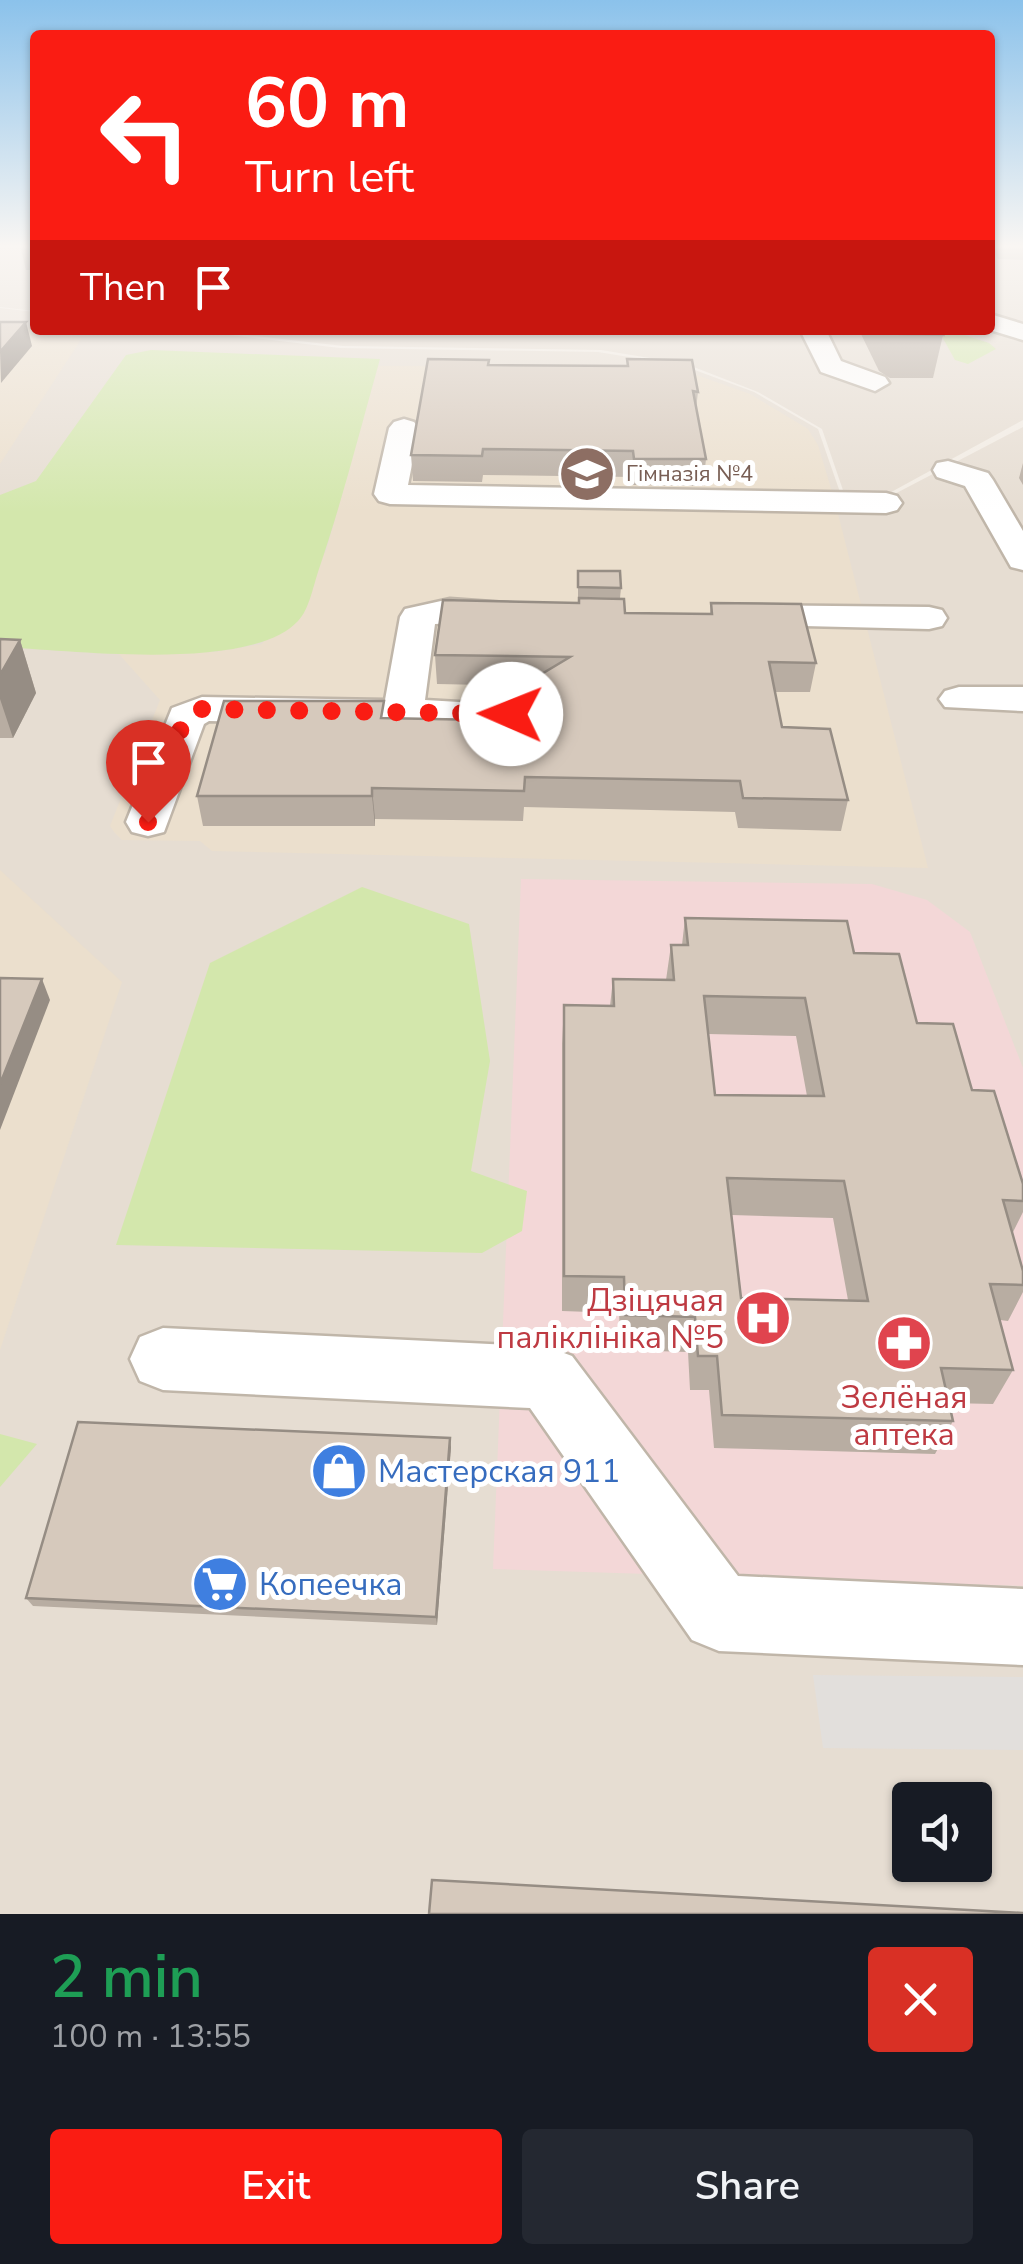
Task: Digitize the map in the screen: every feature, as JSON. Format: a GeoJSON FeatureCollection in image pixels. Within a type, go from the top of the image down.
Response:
{"type":"FeatureCollection","features":[{"type":"Feature","properties":{"kind":"lane"},"geometry":{"type":"LineString","coordinates":[[815,335],[830,366],[875,383]]}},
{"type":"Feature","properties":{"kind":"lane"},"geometry":{"type":"LineString","coordinates":[[404,428],[390,494],[886,503]]}},
{"type":"Feature","properties":{"kind":"lane"},"geometry":{"type":"LineString","coordinates":[[948,470],[977,480],[1023,560]]}},
{"type":"Feature","properties":{"kind":"lane"},"geometry":{"type":"LineString","coordinates":[[403,712],[418,616],[450,610],[548,613]]}},
{"type":"Feature","properties":{"kind":"lane"},"geometry":{"type":"LineString","coordinates":[[708,616],[929,618]]}},
{"type":"Feature","properties":{"kind":"lane"},"geometry":{"type":"LineString","coordinates":[[959,698],[1023,699]]}},
{"type":"Feature","properties":{"kind":"lane"},"geometry":{"type":"LineString","coordinates":[[148,822],[186,717],[202,709],[511,714]]}},
{"type":"Feature","properties":{"kind":"lane"},"geometry":{"type":"LineString","coordinates":[[163,1359],[548,1378],[719,1614],[1023,1628]]}},
{"type":"Feature","properties":{"kind":"shaded area"},"geometry":{"type":"Polygon","coordinates":[[[0,334],[229,335],[340,348],[598,352],[684,366],[754,392],[818,429],[842,498],[885,499],[1023,427],[1023,1914],[0,1914],[0,334]]]}},
{"type":"Feature","properties":{"kind":"shaded area"},"geometry":{"type":"Polygon","coordinates":[[[0,334],[82,338],[0,464],[0,334]]]}},
{"type":"Feature","properties":{"kind":"shaded area"},"geometry":{"type":"Polygon","coordinates":[[[1010,334],[1023,337],[1023,420],[884,496],[845,496],[822,429],[758,392],[686,364],[601,350],[343,346],[247,335],[1010,334]]]}},
{"type":"Feature","properties":{"kind":"shaded area"},"geometry":{"type":"Polygon","coordinates":[[[378,366],[674,367],[750,394],[808,429],[818,445],[835,502],[928,868],[212,851],[200,841],[122,840],[110,826],[160,700],[118,653],[213,652],[262,644],[326,551],[378,366]]]}},
{"type":"Feature","properties":{"kind":"shaded area"},"geometry":{"type":"Polygon","coordinates":[[[0,870],[122,982],[0,1350],[0,870]]]}},
{"type":"Feature","properties":{"kind":"shaded area","name":"Дзіцячая паліклініка №5"},"geometry":{"type":"Polygon","coordinates":[[[521,879],[872,884],[927,900],[970,932],[1023,1068],[1023,1586],[493,1569],[521,879]]]}},
{"type":"Feature","properties":{"kind":"shaded area"},"geometry":{"type":"Polygon","coordinates":[[[813,1675],[1023,1677],[1023,1750],[823,1748],[813,1675]]]}},
{"type":"Feature","properties":{"kind":"green space"},"geometry":{"type":"Polygon","coordinates":[[[941,335],[964,335],[996,349],[968,364],[955,360],[941,335]]]}},
{"type":"Feature","properties":{"kind":"green space"},"geometry":{"type":"Polygon","coordinates":[[[151,350],[380,359],[305,611],[298,621],[274,637],[201,653],[112,654],[0,647],[0,495],[36,481],[126,355],[151,350]]]}},
{"type":"Feature","properties":{"kind":"green space"},"geometry":{"type":"Polygon","coordinates":[[[362,887],[469,924],[490,1061],[471,1171],[527,1191],[522,1231],[482,1253],[116,1245],[210,963],[362,887]]]}},
{"type":"Feature","properties":{"kind":"green space"},"geometry":{"type":"Polygon","coordinates":[[[0,1434],[37,1444],[0,1487],[0,1434]]]}},
{"type":"Feature","properties":{"kind":"building"},"geometry":{"type":"Polygon","coordinates":[[[0,334],[15,334],[0,352],[0,334]]]}},
{"type":"Feature","properties":{"kind":"building"},"geometry":{"type":"Polygon","coordinates":[[[428,359],[489,360],[488,365],[628,366],[627,359],[692,360],[698,392],[693,391],[706,459],[634,459],[633,451],[483,449],[482,456],[411,455],[428,359]]]}},
{"type":"Feature","properties":{"kind":"building"},"geometry":{"type":"Polygon","coordinates":[[[578,571],[620,571],[621,588],[578,587],[578,571]]]}},
{"type":"Feature","properties":{"kind":"building"},"geometry":{"type":"Polygon","coordinates":[[[579,598],[624,599],[625,613],[712,614],[711,603],[801,604],[816,663],[769,662],[782,727],[830,729],[848,800],[743,798],[740,781],[525,777],[524,791],[372,788],[372,796],[197,796],[224,701],[384,701],[381,718],[534,721],[535,678],[570,657],[435,655],[443,600],[579,603],[579,598]]]}},
{"type":"Feature","properties":{"kind":"building"},"geometry":{"type":"Polygon","coordinates":[[[0,639],[20,640],[0,675],[0,639]]]}},
{"type":"Feature","properties":{"kind":"building"},"geometry":{"type":"Polygon","coordinates":[[[685,918],[847,921],[854,953],[899,954],[917,1023],[953,1024],[972,1090],[994,1091],[1023,1184],[1023,1201],[1003,1200],[1023,1271],[1023,1285],[990,1284],[1013,1370],[941,1368],[953,1421],[722,1415],[717,1356],[698,1356],[695,1317],[625,1315],[624,1277],[564,1276],[564,1005],[614,1006],[613,979],[674,980],[671,945],[688,945],[685,918]],[[704,996],[715,1095],[824,1096],[805,998],[704,996]],[[727,1178],[741,1298],[868,1301],[844,1181],[727,1178]]]}},
{"type":"Feature","properties":{"kind":"building"},"geometry":{"type":"Polygon","coordinates":[[[0,978],[42,979],[0,1084],[0,978]]]}},
{"type":"Feature","properties":{"kind":"building"},"geometry":{"type":"Polygon","coordinates":[[[78,1422],[450,1438],[436,1617],[26,1598],[78,1422]]]}},
{"type":"Feature","properties":{"kind":"building"},"geometry":{"type":"Polygon","coordinates":[[[432,1880],[1023,1913],[1023,1914],[429,1914],[432,1880]]]}},
{"type":"Feature","properties":{"kind":"place","name":"Гімназія №4"},"geometry":{"type":"Point","coordinates":[587,474]}},
{"type":"Feature","properties":{"kind":"place","name":"Дзіцячая паліклініка №5"},"geometry":{"type":"Point","coordinates":[763,1318]}},
{"type":"Feature","properties":{"kind":"place","name":"Зелёная аптека"},"geometry":{"type":"Point","coordinates":[904,1343]}},
{"type":"Feature","properties":{"kind":"place","name":"Мастерская 911"},"geometry":{"type":"Point","coordinates":[339,1471]}},
{"type":"Feature","properties":{"kind":"place","name":"Копеечка"},"geometry":{"type":"Point","coordinates":[220,1584]}},
{"type":"Feature","properties":{"kind":"route"},"geometry":{"type":"LineString","coordinates":[[148,822],[186,717],[202,709],[511,714]]}}]}
